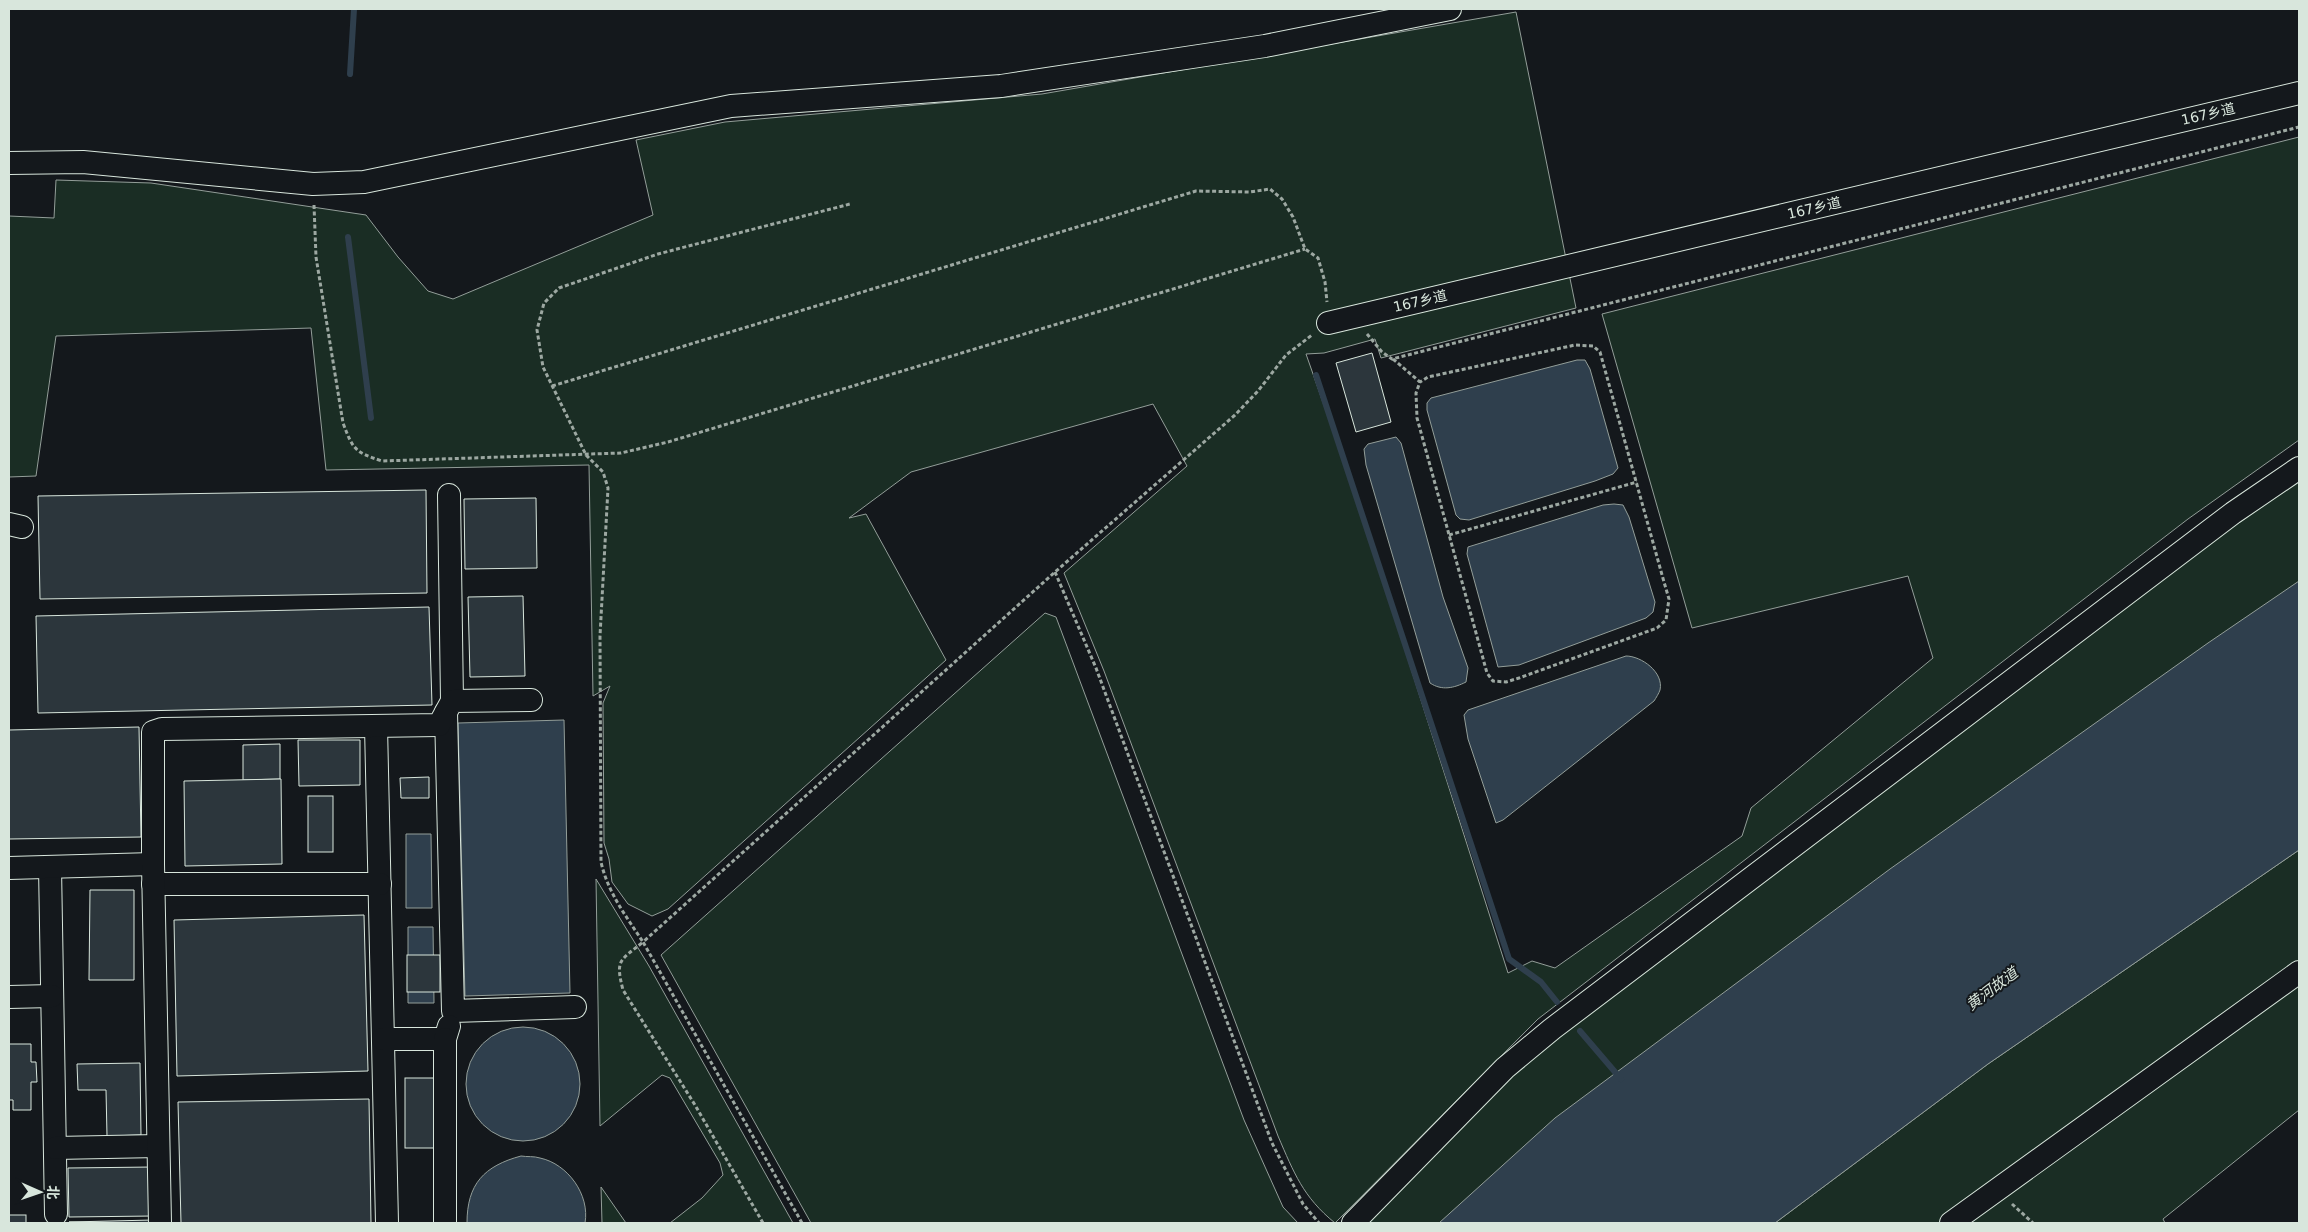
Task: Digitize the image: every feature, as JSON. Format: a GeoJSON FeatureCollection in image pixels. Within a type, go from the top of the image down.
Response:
{"type":"FeatureCollection","features":[{"type":"Feature","properties":{"kind":"street"},"geometry":{"type":"LineString","coordinates":[[9,163],[83,162],[313,184],[364,182],[730,106],[1001,86],[1265,46],[1450,9]]}},
{"type":"Feature","properties":{"kind":"street","name":"167乡道"},"geometry":{"type":"LineString","coordinates":[[1328,323],[2299,93]]}},
{"type":"Feature","properties":{"kind":"street"},"geometry":{"type":"LineString","coordinates":[[1353,1223],[1505,1068],[1552,1029],[2232,513],[2299,468]]}},
{"type":"Feature","properties":{"kind":"street"},"geometry":{"type":"LineString","coordinates":[[445,1223],[445,1039],[453,1011],[449,706],[449,495]]}},
{"type":"Feature","properties":{"kind":"street"},"geometry":{"type":"LineString","coordinates":[[449,706],[531,700]]}},
{"type":"Feature","properties":{"kind":"street"},"geometry":{"type":"LineString","coordinates":[[160,1223],[153,874],[153,732],[162,729],[439,725],[449,706]]}},
{"type":"Feature","properties":{"kind":"street"},"geometry":{"type":"LineString","coordinates":[[376,726],[387,1223]]}},
{"type":"Feature","properties":{"kind":"street"},"geometry":{"type":"LineString","coordinates":[[9,868],[50,867],[153,874],[380,884]]}},
{"type":"Feature","properties":{"kind":"street"},"geometry":{"type":"LineString","coordinates":[[50,867],[56,1214]]}},
{"type":"Feature","properties":{"kind":"street"},"geometry":{"type":"LineString","coordinates":[[1951,1223],[2299,972]]}},
{"type":"Feature","properties":{"kind":"street"},"geometry":{"type":"LineString","coordinates":[[9,997],[52,996]]}},
{"type":"Feature","properties":{"kind":"street"},"geometry":{"type":"LineString","coordinates":[[453,1011],[575,1007]]}},
{"type":"Feature","properties":{"kind":"street"},"geometry":{"type":"LineString","coordinates":[[383,1039],[445,1039]]}},
{"type":"Feature","properties":{"kind":"street"},"geometry":{"type":"LineString","coordinates":[[55,1148],[158,1146]]}},
{"type":"Feature","properties":{"kind":"path"},"geometry":{"type":"LineString","coordinates":[[1393,359],[2299,127]]}},
{"type":"Feature","properties":{"kind":"path"},"geometry":{"type":"LineString","coordinates":[[313,184],[316,257],[343,423],[352,446],[365,456],[382,461],[621,454],[668,442],[1305,249]]}},
{"type":"Feature","properties":{"kind":"path"},"geometry":{"type":"LineString","coordinates":[[552,386],[1196,191],[1250,192],[1270,189],[1282,199],[1305,249],[1318,258],[1325,282],[1328,323],[1286,355],[1258,391],[1235,414],[1055,572],[622,959],[618,970],[624,990],[695,1105],[763,1223]]}},
{"type":"Feature","properties":{"kind":"path"},"geometry":{"type":"LineString","coordinates":[[802,1223],[643,942],[606,882],[601,862],[600,636],[608,488],[603,472],[586,455],[543,367],[537,330],[544,303],[559,288],[658,254],[850,204]]}},
{"type":"Feature","properties":{"kind":"path"},"geometry":{"type":"LineString","coordinates":[[1357,316],[1371,339],[1382,352],[1420,382]]}},
{"type":"Feature","properties":{"kind":"path"},"geometry":{"type":"LineString","coordinates":[[1575,345],[1593,346],[1600,352],[1637,482],[1668,599],[1666,620],[1657,628],[1506,682],[1493,681],[1487,673],[1417,418],[1416,393],[1420,382],[1428,377],[1575,345]]}},
{"type":"Feature","properties":{"kind":"path"},"geometry":{"type":"LineString","coordinates":[[1449,535],[1637,482]]}},
{"type":"Feature","properties":{"kind":"path"},"geometry":{"type":"LineString","coordinates":[[1055,572],[1096,668],[1272,1143],[1303,1204],[1319,1223]]}},
{"type":"Feature","properties":{"kind":"path"},"geometry":{"type":"LineString","coordinates":[[1996,1190],[2033,1223]]}},
{"type":"Feature","properties":{"kind":"green space"},"geometry":{"type":"Polygon","coordinates":[[[1516,12],[1576,308],[1381,358],[1375,339],[1324,353],[1306,354],[1357,499],[1508,973],[1532,961],[1555,968],[1742,836],[1751,808],[1933,658],[1908,576],[1692,628],[1602,314],[2299,137],[2299,440],[2188,519],[1538,1019],[1335,1223],[1315,1204],[1300,1184],[1278,1136],[1104,671],[1064,573],[1187,466],[1153,404],[911,472],[849,518],[866,514],[946,660],[668,909],[652,916],[628,904],[612,882],[609,859],[604,843],[603,703],[610,686],[593,696],[589,465],[326,470],[311,328],[56,336],[36,476],[9,477],[9,216],[54,218],[56,180],[151,183],[366,215],[398,257],[428,291],[453,299],[653,215],[636,140],[725,122],[1042,94],[1516,12]]]}},
{"type":"Feature","properties":{"kind":"green space"},"geometry":{"type":"Polygon","coordinates":[[[2299,480],[2299,584],[1441,1223],[1368,1223],[1520,1068],[1547,1046],[2213,541],[2299,480]]]}},
{"type":"Feature","properties":{"kind":"green space"},"geometry":{"type":"Polygon","coordinates":[[[1045,613],[1056,617],[1244,1120],[1283,1207],[1298,1223],[811,1223],[661,955],[1045,613]]]}},
{"type":"Feature","properties":{"kind":"green space"},"geometry":{"type":"Polygon","coordinates":[[[2299,850],[2299,1110],[2163,1219],[2165,1223],[1775,1223],[1988,1064],[2299,850]]]}},
{"type":"Feature","properties":{"kind":"green space"},"geometry":{"type":"Polygon","coordinates":[[[596,879],[649,966],[793,1223],[670,1223],[702,1198],[723,1175],[720,1163],[670,1078],[662,1075],[600,1126],[596,879]]]}},
{"type":"Feature","properties":{"kind":"green space"},"geometry":{"type":"Polygon","coordinates":[[[601,1187],[626,1223],[602,1223],[601,1187]]]}},
{"type":"Feature","properties":{"kind":"water"},"geometry":{"type":"Polygon","coordinates":[[[1577,360],[1585,360],[1590,369],[1618,468],[1613,474],[1595,481],[1469,520],[1460,519],[1456,515],[1427,410],[1427,403],[1431,398],[1577,360]]]}},
{"type":"Feature","properties":{"kind":"water"},"geometry":{"type":"Polygon","coordinates":[[[1396,437],[1401,443],[1443,597],[1468,668],[1466,682],[1457,686],[1444,688],[1430,683],[1366,465],[1364,449],[1368,444],[1396,437]]]}},
{"type":"Feature","properties":{"kind":"water"},"geometry":{"type":"Polygon","coordinates":[[[1603,505],[1623,505],[1629,517],[1655,602],[1653,612],[1646,618],[1519,665],[1498,667],[1467,554],[1468,547],[1603,505]]]}},
{"type":"Feature","properties":{"kind":"water","name":"黄河故道"},"geometry":{"type":"Polygon","coordinates":[[[2299,581],[2299,850],[1988,1064],[1775,1223],[1439,1223],[1555,1118],[1890,869],[2208,643],[2299,581]]]}},
{"type":"Feature","properties":{"kind":"water"},"geometry":{"type":"Polygon","coordinates":[[[1626,656],[1644,662],[1655,671],[1660,683],[1660,690],[1654,701],[1503,820],[1496,823],[1468,739],[1464,715],[1468,710],[1626,656]]]}},
{"type":"Feature","properties":{"kind":"water"},"geometry":{"type":"Polygon","coordinates":[[[564,720],[570,993],[465,996],[458,723],[564,720]]]}},
{"type":"Feature","properties":{"kind":"water"},"geometry":{"type":"Polygon","coordinates":[[[406,834],[431,834],[432,908],[406,908],[406,834]]]}},
{"type":"Feature","properties":{"kind":"water"},"geometry":{"type":"Polygon","coordinates":[[[408,927],[433,927],[434,1003],[408,1003],[408,927]]]}},
{"type":"Feature","properties":{"kind":"water"},"geometry":{"type":"Polygon","coordinates":[[[523,1027],[545,1031],[564,1043],[576,1062],[580,1084],[576,1106],[564,1125],[545,1137],[523,1141],[501,1137],[482,1125],[470,1106],[466,1084],[470,1062],[482,1043],[501,1031],[523,1027]]]}},
{"type":"Feature","properties":{"kind":"water"},"geometry":{"type":"Polygon","coordinates":[[[521,1156],[538,1157],[550,1161],[568,1174],[575,1182],[584,1202],[586,1212],[585,1223],[467,1223],[470,1197],[480,1179],[497,1165],[521,1156]]]}},
{"type":"Feature","properties":{"kind":"building"},"geometry":{"type":"Polygon","coordinates":[[[1372,353],[1391,422],[1356,432],[1336,363],[1372,353]]]}},
{"type":"Feature","properties":{"kind":"building"},"geometry":{"type":"Polygon","coordinates":[[[426,490],[427,593],[40,599],[38,496],[426,490]]]}},
{"type":"Feature","properties":{"kind":"building"},"geometry":{"type":"Polygon","coordinates":[[[536,498],[537,568],[465,569],[464,499],[536,498]]]}},
{"type":"Feature","properties":{"kind":"building"},"geometry":{"type":"Polygon","coordinates":[[[523,596],[525,676],[470,677],[468,597],[523,596]]]}},
{"type":"Feature","properties":{"kind":"building"},"geometry":{"type":"Polygon","coordinates":[[[429,607],[432,705],[38,713],[36,616],[429,607]]]}},
{"type":"Feature","properties":{"kind":"building"},"geometry":{"type":"Polygon","coordinates":[[[139,727],[141,837],[9,839],[9,730],[139,727]]]}},
{"type":"Feature","properties":{"kind":"building"},"geometry":{"type":"Polygon","coordinates":[[[298,740],[360,740],[360,785],[299,786],[298,740]]]}},
{"type":"Feature","properties":{"kind":"building"},"geometry":{"type":"Polygon","coordinates":[[[280,744],[280,779],[243,780],[243,745],[280,744]]]}},
{"type":"Feature","properties":{"kind":"building"},"geometry":{"type":"Polygon","coordinates":[[[429,777],[429,798],[401,798],[400,778],[429,777]]]}},
{"type":"Feature","properties":{"kind":"building"},"geometry":{"type":"Polygon","coordinates":[[[281,779],[282,864],[185,866],[184,781],[281,779]]]}},
{"type":"Feature","properties":{"kind":"building"},"geometry":{"type":"Polygon","coordinates":[[[308,796],[333,796],[333,852],[308,852],[308,796]]]}},
{"type":"Feature","properties":{"kind":"building"},"geometry":{"type":"Polygon","coordinates":[[[90,890],[134,890],[134,980],[89,980],[90,890]]]}},
{"type":"Feature","properties":{"kind":"building"},"geometry":{"type":"Polygon","coordinates":[[[364,915],[368,1071],[177,1076],[174,920],[364,915]]]}},
{"type":"Feature","properties":{"kind":"building"},"geometry":{"type":"Polygon","coordinates":[[[407,955],[440,955],[440,992],[407,992],[407,955]]]}},
{"type":"Feature","properties":{"kind":"building"},"geometry":{"type":"Polygon","coordinates":[[[9,1044],[31,1044],[31,1062],[36,1062],[37,1082],[31,1082],[31,1110],[13,1110],[13,1100],[9,1100],[9,1044]]]}},
{"type":"Feature","properties":{"kind":"building"},"geometry":{"type":"Polygon","coordinates":[[[140,1063],[141,1135],[107,1136],[106,1090],[78,1090],[77,1064],[140,1063]]]}},
{"type":"Feature","properties":{"kind":"building"},"geometry":{"type":"Polygon","coordinates":[[[405,1078],[438,1078],[438,1148],[405,1148],[405,1078]]]}},
{"type":"Feature","properties":{"kind":"building"},"geometry":{"type":"Polygon","coordinates":[[[369,1099],[371,1223],[181,1223],[178,1102],[369,1099]]]}},
{"type":"Feature","properties":{"kind":"building"},"geometry":{"type":"Polygon","coordinates":[[[153,1167],[153,1216],[69,1217],[68,1168],[153,1167]]]}},
{"type":"Feature","properties":{"kind":"building"},"geometry":{"type":"Polygon","coordinates":[[[9,1215],[26,1215],[26,1223],[9,1223],[9,1215]]]}},
{"type":"Feature","properties":{"kind":"building"},"geometry":{"type":"Polygon","coordinates":[[[153,1220],[153,1223],[69,1222],[153,1220]]]}},
{"type":"Feature","properties":{"kind":"waterway"},"geometry":{"type":"LineString","coordinates":[[350,74],[354,9]]}},
{"type":"Feature","properties":{"kind":"waterway"},"geometry":{"type":"LineString","coordinates":[[348,237],[371,418]]}},
{"type":"Feature","properties":{"kind":"waterway"},"geometry":{"type":"LineString","coordinates":[[1316,375],[1509,959],[1541,982],[1557,1002]]}},
{"type":"Feature","properties":{"kind":"waterway"},"geometry":{"type":"LineString","coordinates":[[1580,1031],[1621,1079]]}}]}
